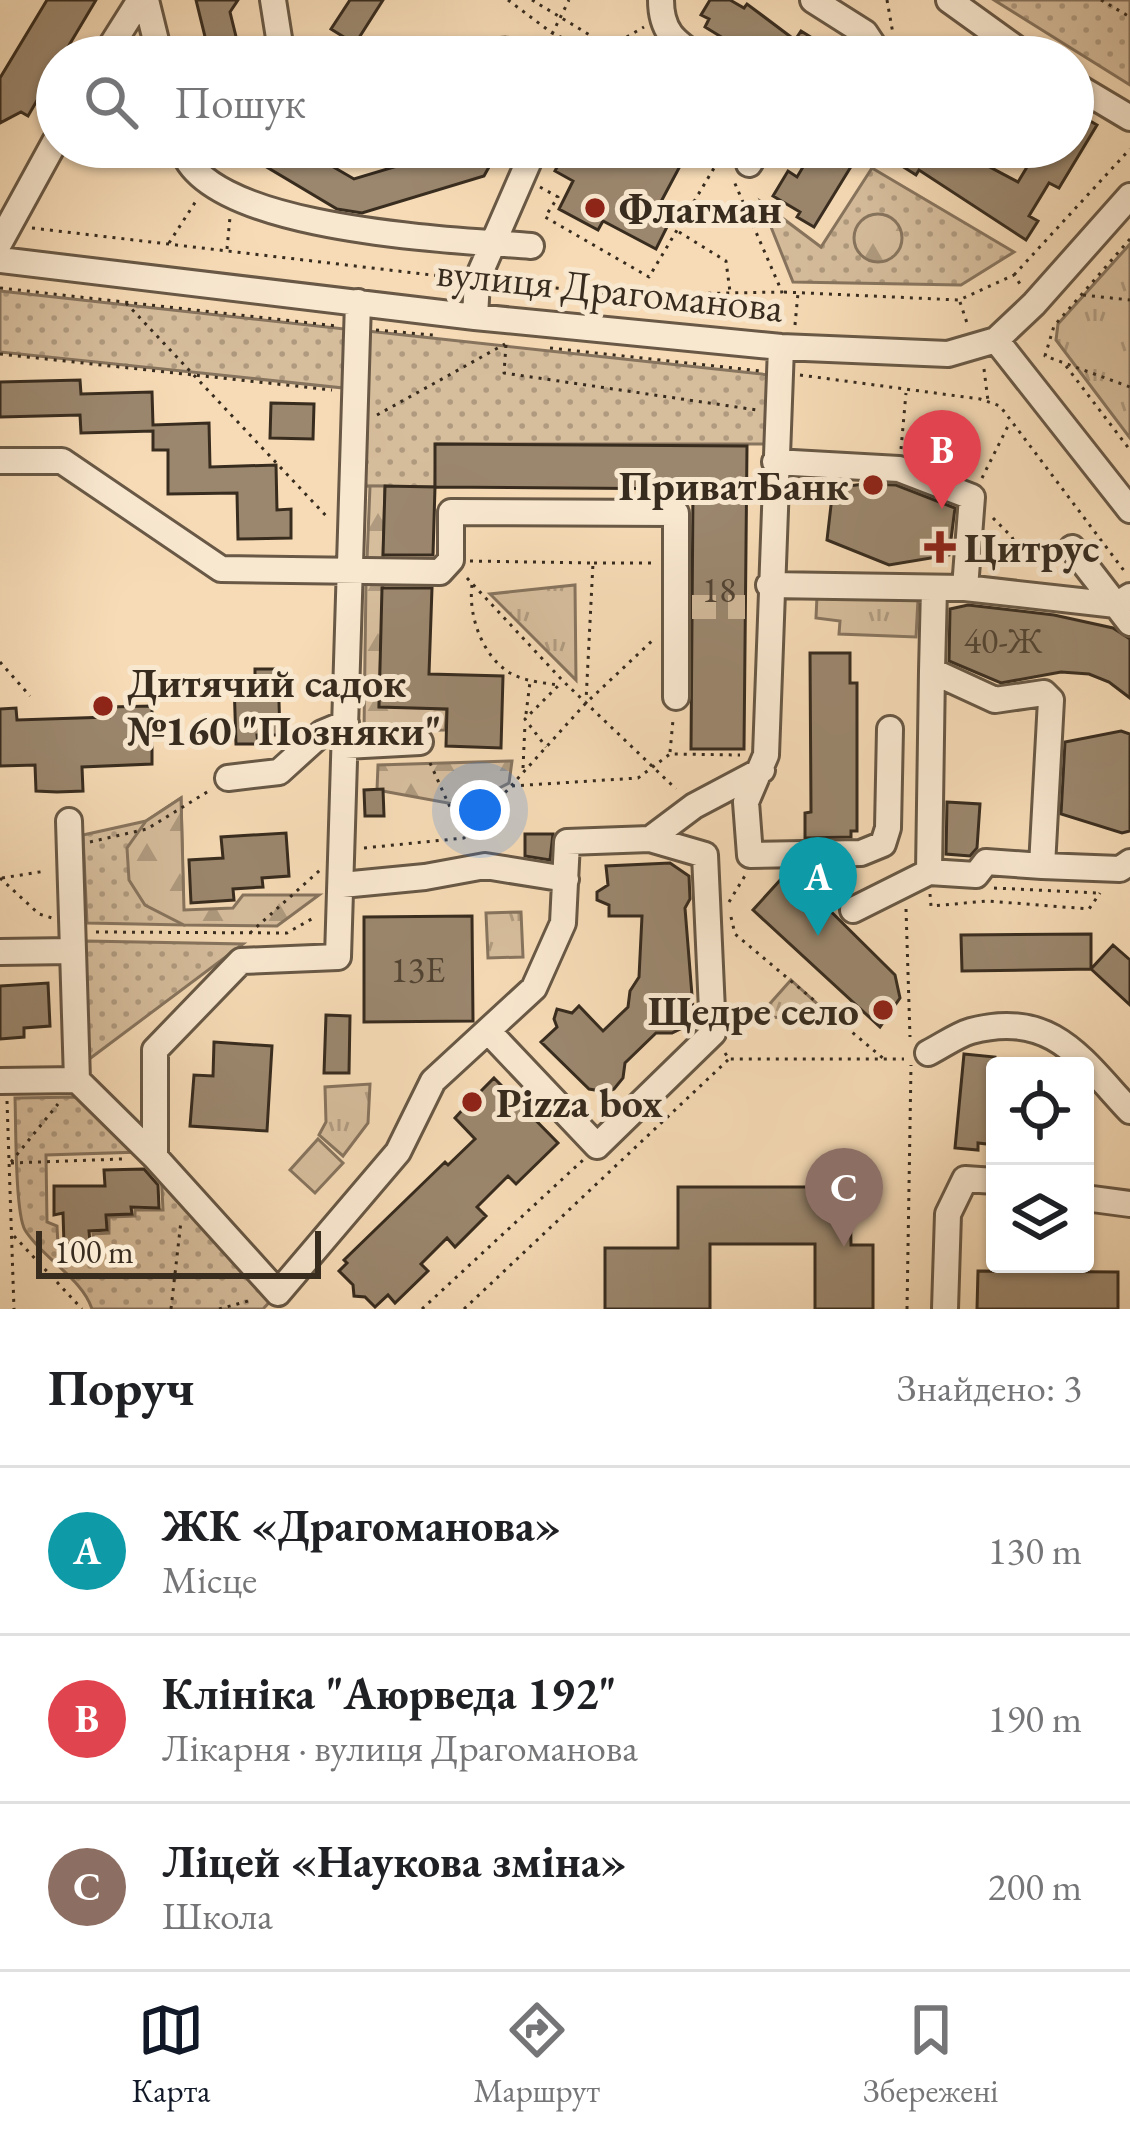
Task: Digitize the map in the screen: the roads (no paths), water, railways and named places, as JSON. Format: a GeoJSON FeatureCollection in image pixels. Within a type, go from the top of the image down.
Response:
{"type":"FeatureCollection","features":[{"type":"Feature","properties":{"kind":"street"},"geometry":{"type":"LineString","coordinates":[[118,36],[143,0]]}},
{"type":"Feature","properties":{"kind":"street"},"geometry":{"type":"LineString","coordinates":[[143,0],[154,36]]}},
{"type":"Feature","properties":{"kind":"street"},"geometry":{"type":"LineString","coordinates":[[273,0],[279,36]]}},
{"type":"Feature","properties":{"kind":"street"},"geometry":{"type":"LineString","coordinates":[[813,0],[869,36]]}},
{"type":"Feature","properties":{"kind":"street"},"geometry":{"type":"LineString","coordinates":[[949,0],[998,36]]}},
{"type":"Feature","properties":{"kind":"street"},"geometry":{"type":"LineString","coordinates":[[1094,97],[1130,118]]}},
{"type":"Feature","properties":{"kind":"street"},"geometry":{"type":"LineString","coordinates":[[0,242],[41,168]]}},
{"type":"Feature","properties":{"kind":"street"},"geometry":{"type":"LineString","coordinates":[[196,168],[232,194],[309,223],[531,246]]}},
{"type":"Feature","properties":{"kind":"street"},"geometry":{"type":"LineString","coordinates":[[480,329],[477,280],[526,168]]}},
{"type":"Feature","properties":{"kind":"street"},"geometry":{"type":"LineString","coordinates":[[1130,196],[996,340],[1130,510]]}},
{"type":"Feature","properties":{"kind":"street","name":"вулиця Драгоманова"},"geometry":{"type":"LineString","coordinates":[[0,260],[357,315],[780,360],[949,355],[996,340]]}},
{"type":"Feature","properties":{"kind":"street"},"geometry":{"type":"LineString","coordinates":[[155,1157],[155,1050],[241,961],[338,957],[357,315]]}},
{"type":"Feature","properties":{"kind":"street"},"geometry":{"type":"LineString","coordinates":[[780,360],[761,600],[764,763],[746,802],[750,855],[861,853],[883,844],[888,828],[890,729]]}},
{"type":"Feature","properties":{"kind":"street"},"geometry":{"type":"LineString","coordinates":[[0,461],[62,461],[221,569],[440,572],[451,560],[451,512],[676,513],[681,610],[676,697]]}},
{"type":"Feature","properties":{"kind":"street"},"geometry":{"type":"LineString","coordinates":[[775,462],[899,469],[972,497],[965,588]]}},
{"type":"Feature","properties":{"kind":"street"},"geometry":{"type":"LineString","coordinates":[[1072,548],[1126,608]]}},
{"type":"Feature","properties":{"kind":"street"},"geometry":{"type":"LineString","coordinates":[[761,600],[934,587],[1036,594],[1126,608]]}},
{"type":"Feature","properties":{"kind":"street"},"geometry":{"type":"LineString","coordinates":[[926,886],[934,587]]}},
{"type":"Feature","properties":{"kind":"street"},"geometry":{"type":"LineString","coordinates":[[932,670],[995,700],[1044,693],[1051,700],[1042,866]]}},
{"type":"Feature","properties":{"kind":"street"},"geometry":{"type":"LineString","coordinates":[[228,778],[279,772],[322,733],[420,742]]}},
{"type":"Feature","properties":{"kind":"street"},"geometry":{"type":"LineString","coordinates":[[650,839],[764,763]]}},
{"type":"Feature","properties":{"kind":"street"},"geometry":{"type":"LineString","coordinates":[[70,846],[77,1080],[155,1157],[278,1292],[398,1152],[433,1082],[488,1031],[535,988],[563,923],[568,842],[650,839],[705,855],[712,1033],[597,1146],[488,1031]]}},
{"type":"Feature","properties":{"kind":"street"},"geometry":{"type":"LineString","coordinates":[[853,910],[976,875],[986,862],[1127,871]]}},
{"type":"Feature","properties":{"kind":"street"},"geometry":{"type":"LineString","coordinates":[[341,885],[485,866],[566,879]]}},
{"type":"Feature","properties":{"kind":"street"},"geometry":{"type":"LineString","coordinates":[[0,952],[72,935]]}},
{"type":"Feature","properties":{"kind":"street"},"geometry":{"type":"LineString","coordinates":[[919,1044],[971,1031],[1021,1028],[1050,1033],[1071,1047],[1130,1111]]}},
{"type":"Feature","properties":{"kind":"street"},"geometry":{"type":"LineString","coordinates":[[3,1081],[77,1080]]}},
{"type":"Feature","properties":{"kind":"street"},"geometry":{"type":"LineString","coordinates":[[945,1309],[948,1214],[965,1179],[986,1180]]}},
{"type":"Feature","properties":{"kind":"street"},"geometry":{"type":"LineString","coordinates":[[1094,1199],[1130,1204]]}},
{"type":"Feature","properties":{"kind":"tunnel"},"geometry":{"type":"LineString","coordinates":[[692,607],[745,607]]}},
{"type":"Feature","properties":{"kind":"place","name":"Флагман"},"geometry":{"type":"Point","coordinates":[595,208]}},
{"type":"Feature","properties":{"kind":"place","name":"ПриватБанк"},"geometry":{"type":"Point","coordinates":[873,485]}},
{"type":"Feature","properties":{"kind":"place","name":"Клініка \"Аюрведа 192\""},"geometry":{"type":"Point","coordinates":[942,509]}},
{"type":"Feature","properties":{"kind":"place","name":"Цитрус"},"geometry":{"type":"Point","coordinates":[940,547]}},
{"type":"Feature","properties":{"kind":"place","name":"Дитячий садок №160 \"Позняки\""},"geometry":{"type":"Point","coordinates":[103,706]}},
{"type":"Feature","properties":{"kind":"place","name":"ЖК «Драгоманова»"},"geometry":{"type":"Point","coordinates":[818,936]}},
{"type":"Feature","properties":{"kind":"place","name":"Щедре село"},"geometry":{"type":"Point","coordinates":[883,1010]}},
{"type":"Feature","properties":{"kind":"place","name":"Pizza box"},"geometry":{"type":"Point","coordinates":[472,1102]}},
{"type":"Feature","properties":{"kind":"place","name":"Ліцей «Наукова зміна»"},"geometry":{"type":"Point","coordinates":[844,1247]}}]}
